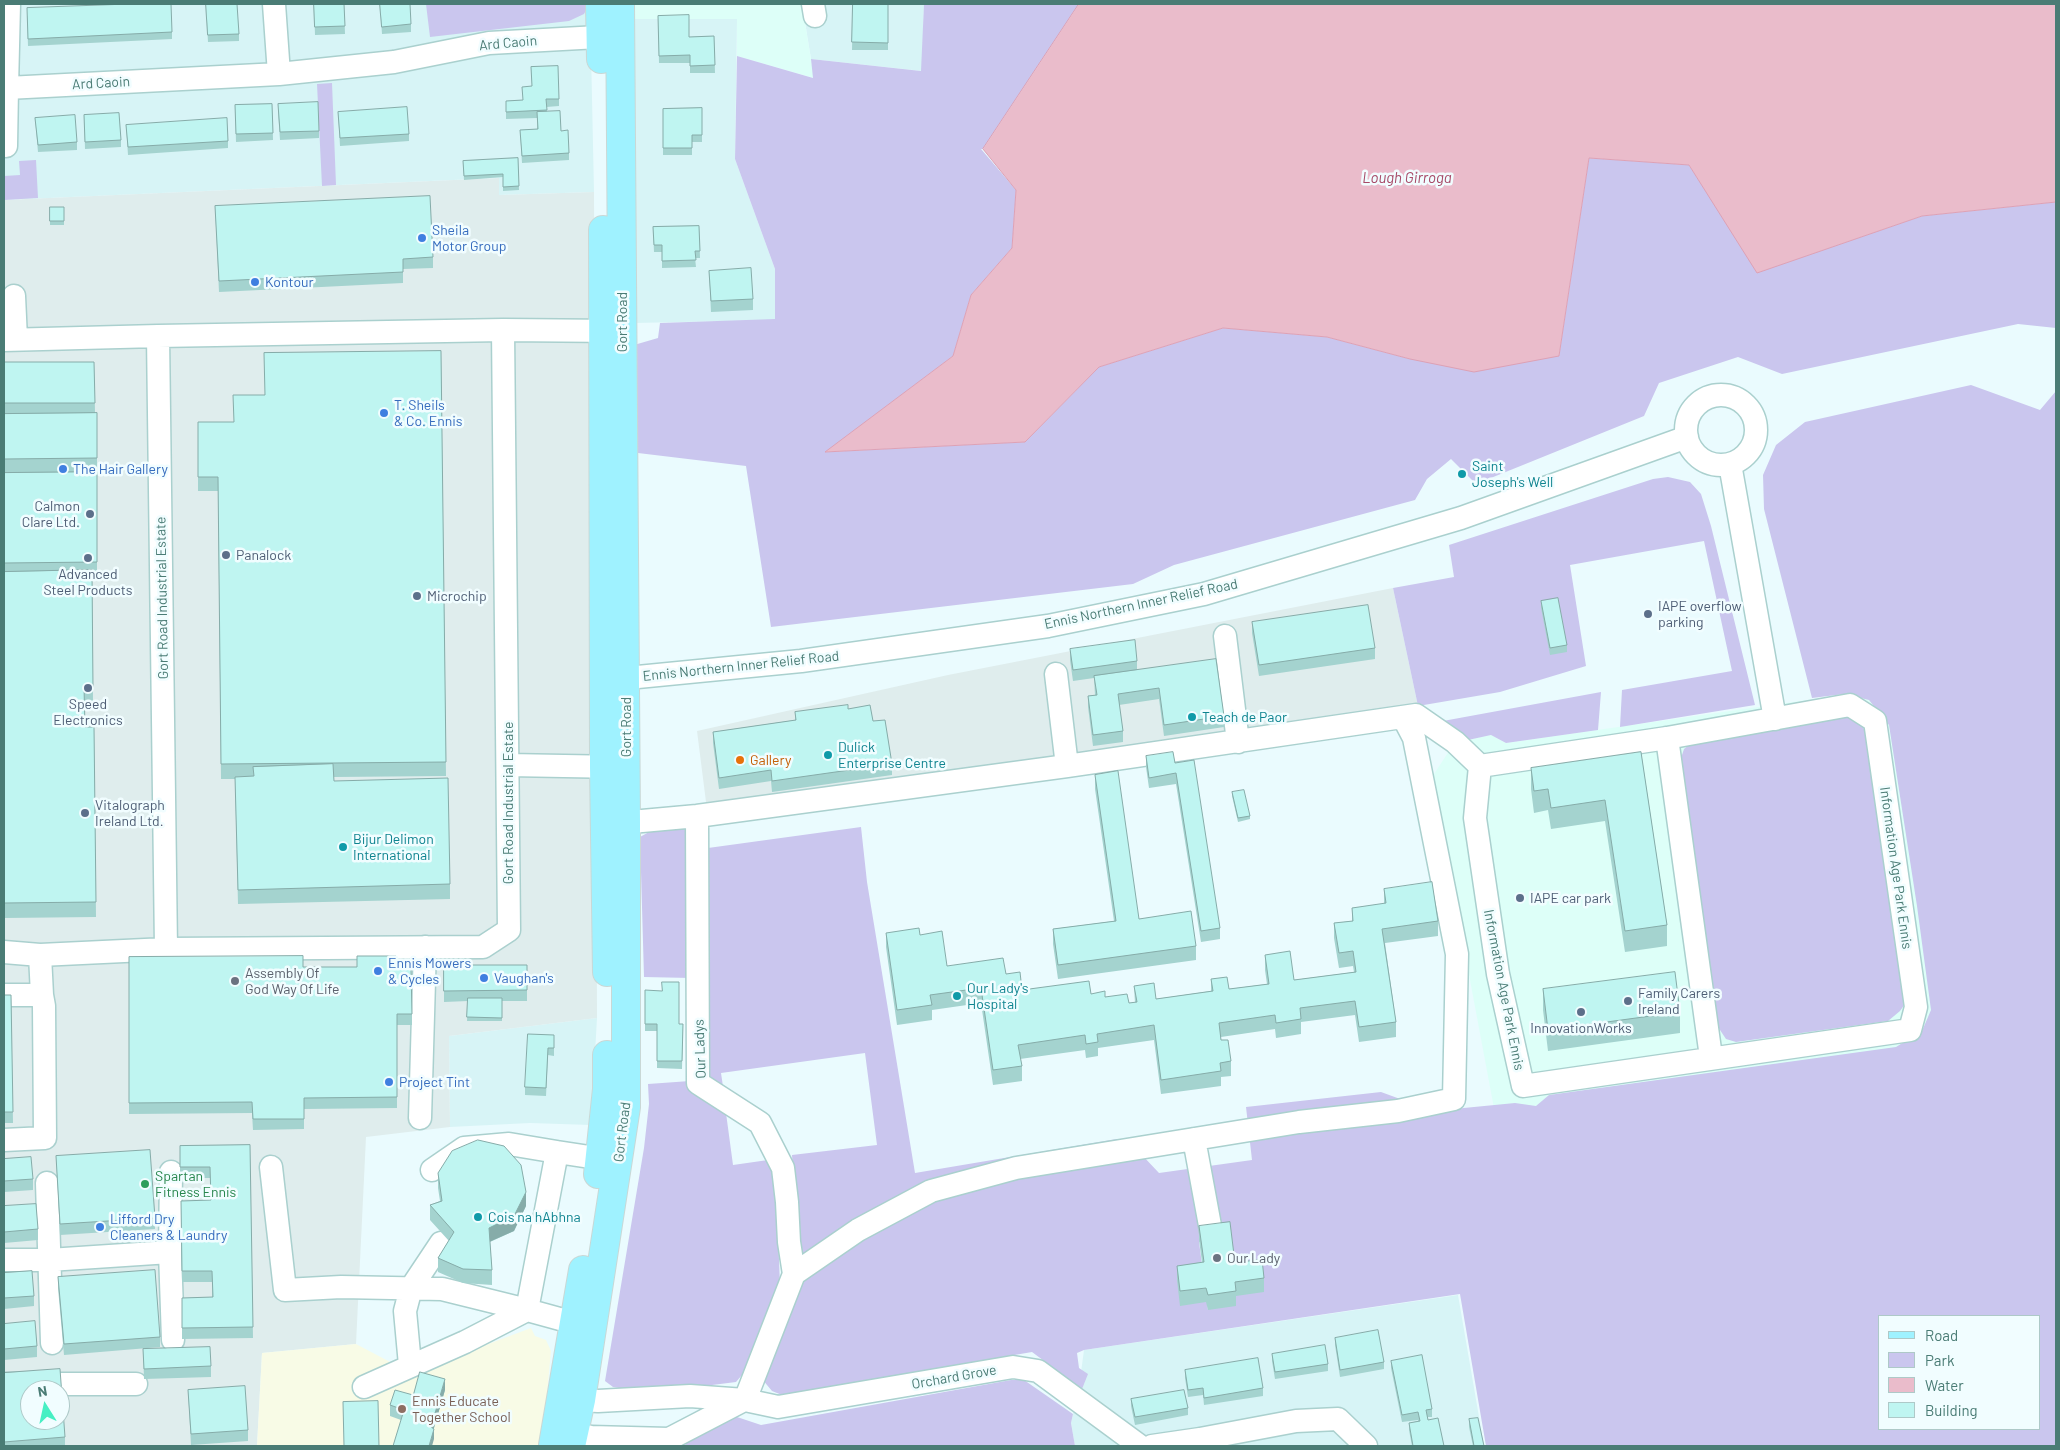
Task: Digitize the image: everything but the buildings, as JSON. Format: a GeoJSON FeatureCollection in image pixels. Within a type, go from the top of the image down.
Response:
{"type":"FeatureCollection","features":[{"type":"Feature","properties":{"kind":"main road","name":"Gort Road"},"geometry":{"type":"LineString","coordinates":[[563,1440],[609,1160],[607,1089],[616,824],[613,331],[610,36],[600,4]]}},
{"type":"Feature","properties":{"kind":"main road","name":"Gort Road"},"geometry":{"type":"LineString","coordinates":[[610,36],[620,4]]}},
{"type":"Feature","properties":{"kind":"main road","name":"Gort Road"},"geometry":{"type":"LineString","coordinates":[[615,679],[604,739],[615,767],[605,796],[616,824]]}},
{"type":"Feature","properties":{"kind":"street"},"geometry":{"type":"LineString","coordinates":[[6,146],[5,88],[9,4]]}},
{"type":"Feature","properties":{"kind":"street"},"geometry":{"type":"LineString","coordinates":[[274,4],[278,74]]}},
{"type":"Feature","properties":{"kind":"street","name":"Ard Caoin"},"geometry":{"type":"LineString","coordinates":[[5,88],[278,74],[394,62],[489,43],[610,36]]}},
{"type":"Feature","properties":{"kind":"street"},"geometry":{"type":"LineString","coordinates":[[14,296],[10,339],[503,330],[613,331]]}},
{"type":"Feature","properties":{"kind":"street","name":"Gort Road Industrial Estate"},"geometry":{"type":"LineString","coordinates":[[4,952],[40,954],[166,949],[483,947],[508,930],[503,330]]}},
{"type":"Feature","properties":{"kind":"street","name":"Gort Road Industrial Estate"},"geometry":{"type":"LineString","coordinates":[[158,336],[166,949]]}},
{"type":"Feature","properties":{"kind":"street"},"geometry":{"type":"LineString","coordinates":[[1727,395],[1743,402],[1750,409],[1755,420],[1756,434],[1750,451],[1741,459],[1730,464],[1718,464],[1700,457],[1692,448],[1687,437],[1690,414],[1697,405],[1707,398],[1727,395]]}},
{"type":"Feature","properties":{"kind":"street","name":"Ennis Northern Inner Relief Road"},"geometry":{"type":"LineString","coordinates":[[615,679],[801,660],[1038,627],[1204,594],[1461,518],[1687,437]]}},
{"type":"Feature","properties":{"kind":"street"},"geometry":{"type":"LineString","coordinates":[[1730,464],[1775,719]]}},
{"type":"Feature","properties":{"kind":"street"},"geometry":{"type":"LineString","coordinates":[[1225,636],[1238,742]]}},
{"type":"Feature","properties":{"kind":"street"},"geometry":{"type":"LineString","coordinates":[[1056,674],[1068,766]]}},
{"type":"Feature","properties":{"kind":"street","name":"Information Age Park Ennis"},"geometry":{"type":"LineString","coordinates":[[1850,705],[1875,721],[1916,1007],[1910,1030],[1711,1057],[1523,1086],[1498,974],[1476,826],[1475,818],[1480,766],[1667,738],[1775,719],[1850,705]]}},
{"type":"Feature","properties":{"kind":"street"},"geometry":{"type":"LineString","coordinates":[[616,824],[697,816],[1068,766],[1416,715],[1455,742],[1480,766]]}},
{"type":"Feature","properties":{"kind":"street"},"geometry":{"type":"LineString","coordinates":[[563,1440],[627,1439],[670,1442],[745,1400],[794,1274],[858,1230],[931,1191],[1016,1168],[1299,1122],[1398,1111],[1454,1099],[1457,954],[1414,738],[1403,717]]}},
{"type":"Feature","properties":{"kind":"street"},"geometry":{"type":"LineString","coordinates":[[1667,738],[1711,1057]]}},
{"type":"Feature","properties":{"kind":"street"},"geometry":{"type":"LineString","coordinates":[[576,767],[604,739]]}},
{"type":"Feature","properties":{"kind":"street"},"geometry":{"type":"LineString","coordinates":[[508,765],[615,767]]}},
{"type":"Feature","properties":{"kind":"street"},"geometry":{"type":"LineString","coordinates":[[576,767],[605,796]]}},
{"type":"Feature","properties":{"kind":"street","name":"Our Ladys"},"geometry":{"type":"LineString","coordinates":[[697,816],[698,1083],[760,1123],[782,1168],[794,1274]]}},
{"type":"Feature","properties":{"kind":"street"},"geometry":{"type":"LineString","coordinates":[[420,1118],[425,947]]}},
{"type":"Feature","properties":{"kind":"street"},"geometry":{"type":"LineString","coordinates":[[4,1140],[45,1138],[44,1006],[40,954]]}},
{"type":"Feature","properties":{"kind":"street"},"geometry":{"type":"LineString","coordinates":[[4,995],[42,995]]}},
{"type":"Feature","properties":{"kind":"street"},"geometry":{"type":"LineString","coordinates":[[1194,1139],[1211,1231]]}},
{"type":"Feature","properties":{"kind":"street"},"geometry":{"type":"LineString","coordinates":[[432,1170],[464,1148],[509,1144],[609,1160]]}},
{"type":"Feature","properties":{"kind":"street"},"geometry":{"type":"LineString","coordinates":[[527,1310],[556,1152]]}},
{"type":"Feature","properties":{"kind":"street"},"geometry":{"type":"LineString","coordinates":[[271,1167],[284,1290],[341,1287],[442,1288],[583,1325]]}},
{"type":"Feature","properties":{"kind":"street"},"geometry":{"type":"LineString","coordinates":[[171,1172],[170,1252],[173,1340]]}},
{"type":"Feature","properties":{"kind":"street"},"geometry":{"type":"LineString","coordinates":[[47,1183],[52,1343]]}},
{"type":"Feature","properties":{"kind":"street"},"geometry":{"type":"LineString","coordinates":[[410,1365],[405,1311],[411,1288],[441,1243]]}},
{"type":"Feature","properties":{"kind":"street"},"geometry":{"type":"LineString","coordinates":[[4,1260],[49,1260],[170,1252]]}},
{"type":"Feature","properties":{"kind":"street"},"geometry":{"type":"LineString","coordinates":[[364,1387],[465,1342],[527,1310]]}},
{"type":"Feature","properties":{"kind":"street","name":"Orchard Grove"},"geometry":{"type":"LineString","coordinates":[[571,1400],[690,1396],[745,1400],[778,1407],[1012,1367],[1038,1371],[1140,1446]]}},
{"type":"Feature","properties":{"kind":"street"},"geometry":{"type":"LineString","coordinates":[[4,1384],[136,1384]]}},
{"type":"Feature","properties":{"kind":"street"},"geometry":{"type":"LineString","coordinates":[[668,1397],[679,1419],[670,1442]]}},
{"type":"Feature","properties":{"kind":"street"},"geometry":{"type":"LineString","coordinates":[[1152,1446],[1201,1443],[1296,1421],[1338,1419],[1366,1446]]}},
{"type":"Feature","properties":{"kind":"shaded area"},"geometry":{"type":"Polygon","coordinates":[[[4,4],[590,4],[594,192],[499,195],[498,178],[4,200],[4,4]]]}},
{"type":"Feature","properties":{"kind":"shaded area"},"geometry":{"type":"Polygon","coordinates":[[[632,4],[802,4],[814,78],[737,56],[737,19],[632,19],[632,4]]]}},
{"type":"Feature","properties":{"kind":"shaded area"},"geometry":{"type":"Polygon","coordinates":[[[802,4],[924,4],[922,71],[811,59],[802,4]]]}},
{"type":"Feature","properties":{"kind":"shaded area"},"geometry":{"type":"Polygon","coordinates":[[[632,19],[737,19],[735,159],[775,269],[775,320],[634,323],[632,19]]]}},
{"type":"Feature","properties":{"kind":"shaded area"},"geometry":{"type":"Polygon","coordinates":[[[499,178],[499,195],[594,192],[597,1018],[449,1036],[450,1127],[366,1137],[356,1344],[262,1353],[257,1446],[4,1446],[4,200],[499,178]]]}},
{"type":"Feature","properties":{"kind":"shaded area"},"geometry":{"type":"Polygon","coordinates":[[[1393,588],[1418,706],[774,800],[706,802],[697,731],[948,675],[1393,588]]]}},
{"type":"Feature","properties":{"kind":"shaded area"},"geometry":{"type":"Polygon","coordinates":[[[1884,689],[1950,1051],[1496,1119],[1432,777],[1455,742],[1491,735],[1506,743],[1884,689]]]}},
{"type":"Feature","properties":{"kind":"shaded area"},"geometry":{"type":"Polygon","coordinates":[[[597,1018],[591,1125],[530,1123],[450,1127],[449,1036],[597,1018]]]}},
{"type":"Feature","properties":{"kind":"shaded area"},"geometry":{"type":"Polygon","coordinates":[[[1458,1295],[1484,1446],[1075,1446],[1071,1423],[1079,1387],[1084,1350],[1458,1295]]]}},
{"type":"Feature","properties":{"kind":"shaded area","name":"Ennis Educate Together School"},"geometry":{"type":"Polygon","coordinates":[[[531,1328],[535,1336],[546,1340],[551,1351],[542,1446],[257,1446],[262,1353],[356,1344],[411,1373],[531,1328]]]}},
{"type":"Feature","properties":{"kind":"green space"},"geometry":{"type":"Polygon","coordinates":[[[426,4],[589,4],[584,14],[569,21],[430,37],[426,4]]]}},
{"type":"Feature","properties":{"kind":"green space"},"geometry":{"type":"Polygon","coordinates":[[[924,4],[1079,4],[983,149],[981,149],[1016,190],[1012,248],[971,295],[953,356],[826,452],[1025,442],[1099,367],[1223,328],[1327,337],[1410,359],[1559,356],[1589,158],[1689,165],[1758,272],[1922,216],[2056,202],[2056,328],[2018,324],[1782,374],[1738,357],[1659,383],[1644,416],[1476,484],[1451,459],[1427,479],[1415,500],[1174,565],[1133,584],[771,627],[746,466],[638,453],[634,345],[658,338],[660,323],[775,319],[775,269],[735,159],[737,56],[813,78],[811,59],[921,71],[924,4]]]}},
{"type":"Feature","properties":{"kind":"green space"},"geometry":{"type":"Polygon","coordinates":[[[332,83],[336,185],[322,186],[317,84],[332,83]]]}},
{"type":"Feature","properties":{"kind":"green space"},"geometry":{"type":"Polygon","coordinates":[[[36,160],[38,198],[4,200],[4,176],[20,175],[19,161],[36,160]]]}},
{"type":"Feature","properties":{"kind":"green space"},"geometry":{"type":"Polygon","coordinates":[[[1971,385],[2040,410],[2056,391],[2056,1446],[1486,1446],[1460,1294],[1084,1350],[1077,1353],[1079,1368],[1088,1374],[1082,1389],[1032,1352],[782,1395],[772,1391],[762,1379],[799,1257],[792,1155],[877,1145],[865,1053],[721,1073],[724,1093],[706,1079],[708,848],[861,827],[867,882],[915,1173],[1117,1139],[1130,1155],[1142,1155],[1159,1173],[1252,1160],[1246,1107],[1381,1092],[1433,1111],[1515,1103],[1536,1106],[1549,1095],[1896,1047],[1922,1031],[1931,1010],[1889,725],[1869,700],[1844,694],[1812,698],[1764,509],[1763,475],[1776,445],[1805,422],[1971,385]],[[1229,1236],[1199,1242],[1208,1310],[1235,1277],[1229,1236]]]}},
{"type":"Feature","properties":{"kind":"green space"},"geometry":{"type":"Polygon","coordinates":[[[1668,477],[1690,482],[1701,494],[1711,526],[1755,705],[1620,727],[1622,690],[1732,671],[1704,541],[1570,565],[1586,666],[1500,692],[1418,706],[1393,588],[1454,577],[1449,545],[1653,479],[1668,477]]]}},
{"type":"Feature","properties":{"kind":"green space"},"geometry":{"type":"Polygon","coordinates":[[[1601,692],[1598,730],[1506,743],[1491,735],[1468,740],[1443,721],[1601,692]]]}},
{"type":"Feature","properties":{"kind":"green space"},"geometry":{"type":"Polygon","coordinates":[[[1843,717],[1856,719],[1868,734],[1905,1004],[1888,1021],[1736,1042],[1726,1039],[1718,1027],[1680,761],[1684,749],[1694,741],[1843,717]]]}},
{"type":"Feature","properties":{"kind":"green space"},"geometry":{"type":"Polygon","coordinates":[[[689,828],[691,978],[644,977],[640,837],[649,832],[689,828]]]}},
{"type":"Feature","properties":{"kind":"green space"},"geometry":{"type":"Polygon","coordinates":[[[690,1081],[726,1113],[733,1165],[775,1159],[780,1285],[753,1362],[736,1382],[641,1394],[613,1387],[605,1381],[644,1148],[649,1104],[648,1084],[690,1081]]]}},
{"type":"Feature","properties":{"kind":"green space"},"geometry":{"type":"Polygon","coordinates":[[[1011,1380],[1024,1380],[1073,1414],[1071,1423],[1075,1446],[685,1446],[687,1438],[725,1417],[737,1417],[761,1425],[1011,1380]]]}},
{"type":"Feature","properties":{"kind":"water","name":"Lough Girroga"},"geometry":{"type":"Polygon","coordinates":[[[1079,4],[2056,4],[2056,202],[1922,216],[1757,273],[1689,165],[1589,158],[1559,356],[1474,372],[1410,359],[1327,337],[1223,328],[1099,367],[1025,442],[825,452],[953,356],[971,295],[1012,248],[1016,190],[983,149],[1079,4]]]}},
{"type":"Feature","properties":{"kind":"place","name":"Sheila Motor Group"},"geometry":{"type":"Point","coordinates":[422,238]}},
{"type":"Feature","properties":{"kind":"place","name":"Kontour"},"geometry":{"type":"Point","coordinates":[255,282]}},
{"type":"Feature","properties":{"kind":"place","name":"T. Sheils & Co. Ennis"},"geometry":{"type":"Point","coordinates":[384,413]}},
{"type":"Feature","properties":{"kind":"place","name":"The Hair Gallery"},"geometry":{"type":"Point","coordinates":[63,469]}},
{"type":"Feature","properties":{"kind":"place","name":"Saint Joseph's Well"},"geometry":{"type":"Point","coordinates":[1462,474]}},
{"type":"Feature","properties":{"kind":"place","name":"Calmon Clare Ltd."},"geometry":{"type":"Point","coordinates":[90,514]}},
{"type":"Feature","properties":{"kind":"place","name":"Panalock"},"geometry":{"type":"Point","coordinates":[226,555]}},
{"type":"Feature","properties":{"kind":"place","name":"Advanced Steel Products"},"geometry":{"type":"Point","coordinates":[88,558]}},
{"type":"Feature","properties":{"kind":"place","name":"Microchip"},"geometry":{"type":"Point","coordinates":[417,596]}},
{"type":"Feature","properties":{"kind":"place","name":"IAPE overflow parking"},"geometry":{"type":"Point","coordinates":[1648,614]}},
{"type":"Feature","properties":{"kind":"place","name":"Speed Electronics"},"geometry":{"type":"Point","coordinates":[88,688]}},
{"type":"Feature","properties":{"kind":"place","name":"Teach de Paor"},"geometry":{"type":"Point","coordinates":[1192,717]}},
{"type":"Feature","properties":{"kind":"place","name":"Dulick Enterprise Centre"},"geometry":{"type":"Point","coordinates":[828,755]}},
{"type":"Feature","properties":{"kind":"place","name":"Gallery"},"geometry":{"type":"Point","coordinates":[740,760]}},
{"type":"Feature","properties":{"kind":"place","name":"Vitalograph Ireland Ltd."},"geometry":{"type":"Point","coordinates":[85,813]}},
{"type":"Feature","properties":{"kind":"place","name":"Bijur Delimon International"},"geometry":{"type":"Point","coordinates":[343,847]}},
{"type":"Feature","properties":{"kind":"place","name":"IAPE car park"},"geometry":{"type":"Point","coordinates":[1520,898]}},
{"type":"Feature","properties":{"kind":"place","name":"Ennis Mowers & Cycles"},"geometry":{"type":"Point","coordinates":[378,971]}},
{"type":"Feature","properties":{"kind":"place","name":"Vaughan's"},"geometry":{"type":"Point","coordinates":[484,978]}},
{"type":"Feature","properties":{"kind":"place","name":"Assembly Of God Way Of Life"},"geometry":{"type":"Point","coordinates":[235,981]}},
{"type":"Feature","properties":{"kind":"place","name":"Our Lady's Hospital"},"geometry":{"type":"Point","coordinates":[957,996]}},
{"type":"Feature","properties":{"kind":"place","name":"Family Carers Ireland"},"geometry":{"type":"Point","coordinates":[1628,1001]}},
{"type":"Feature","properties":{"kind":"place","name":"InnovationWorks"},"geometry":{"type":"Point","coordinates":[1581,1012]}},
{"type":"Feature","properties":{"kind":"place","name":"Project Tint"},"geometry":{"type":"Point","coordinates":[389,1082]}},
{"type":"Feature","properties":{"kind":"place","name":"Spartan Fitness Ennis"},"geometry":{"type":"Point","coordinates":[145,1184]}},
{"type":"Feature","properties":{"kind":"place","name":"Cois na hAbhna"},"geometry":{"type":"Point","coordinates":[478,1217]}},
{"type":"Feature","properties":{"kind":"place","name":"Lifford Dry Cleaners & Laundry"},"geometry":{"type":"Point","coordinates":[100,1227]}},
{"type":"Feature","properties":{"kind":"place","name":"Our Lady"},"geometry":{"type":"Point","coordinates":[1217,1258]}},
{"type":"Feature","properties":{"kind":"place","name":"Ennis Educate Together School"},"geometry":{"type":"Point","coordinates":[402,1409]}}]}
